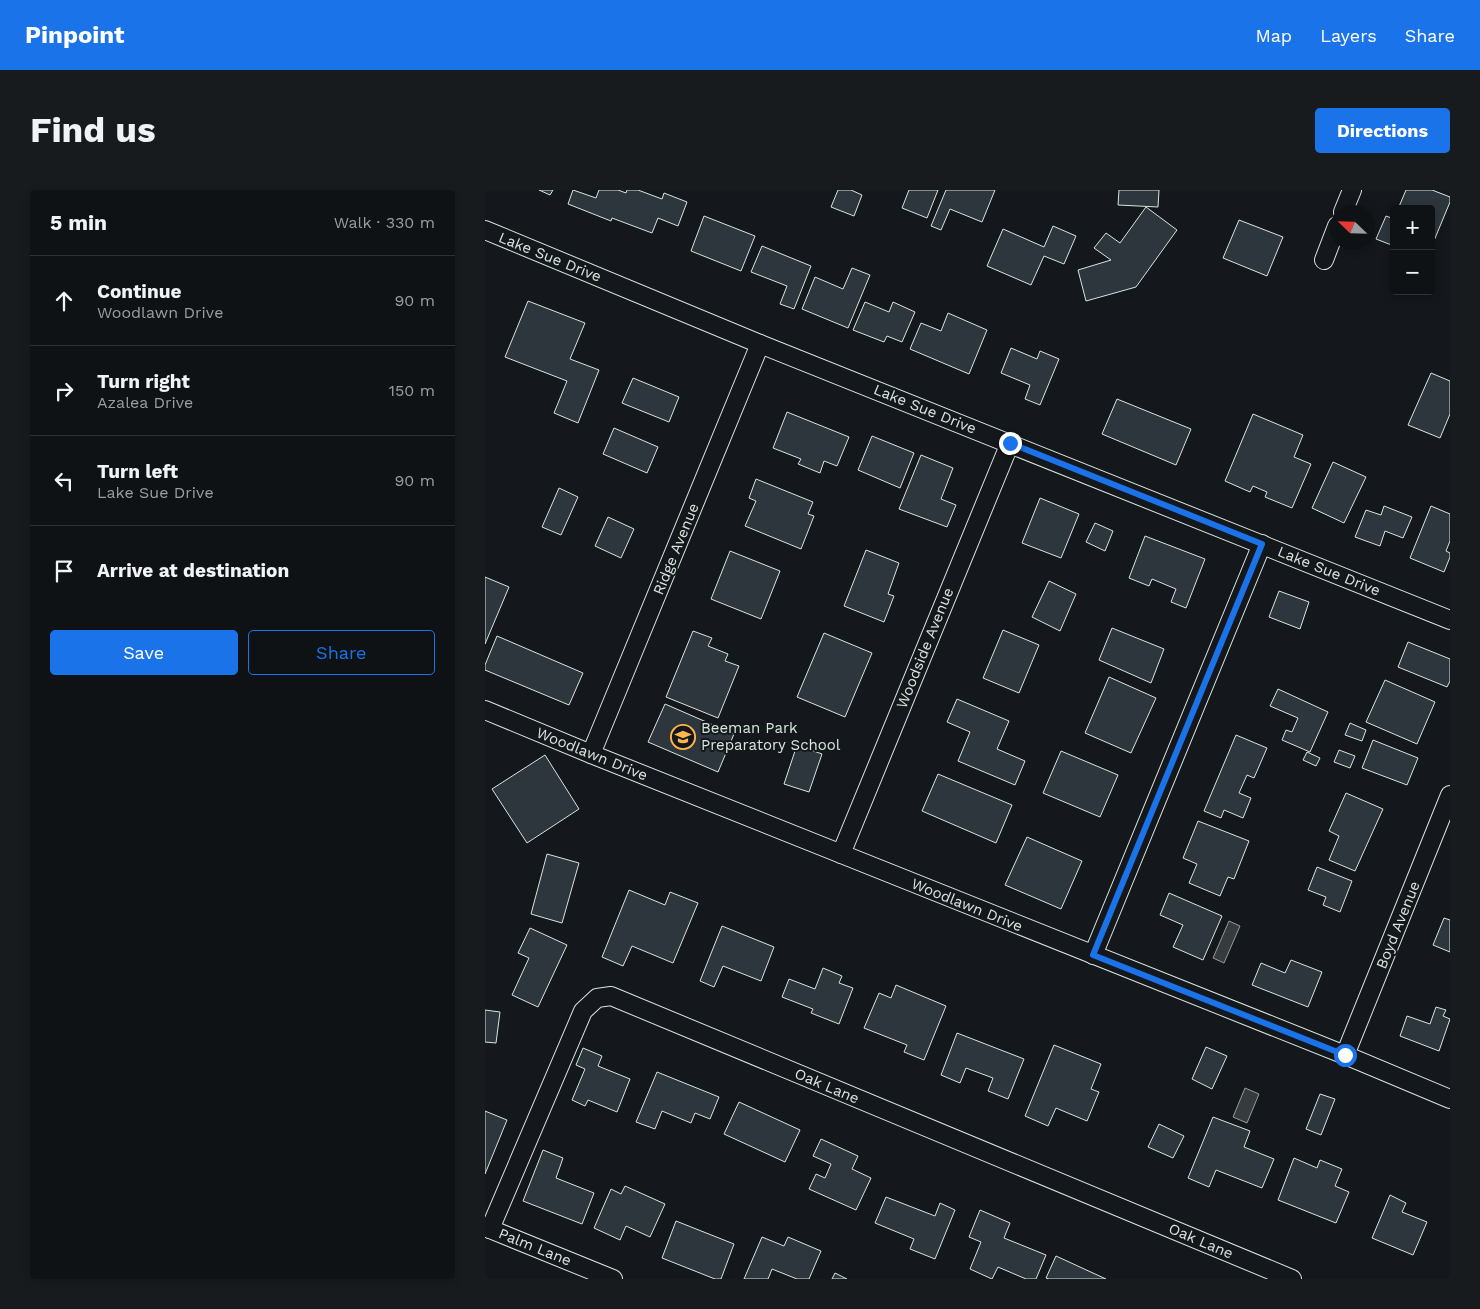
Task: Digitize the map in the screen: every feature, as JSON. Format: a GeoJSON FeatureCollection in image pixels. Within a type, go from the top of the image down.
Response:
{"type":"FeatureCollection","features":[{"type":"Feature","properties":{"kind":"street"},"geometry":{"type":"LineString","coordinates":[[1346,205],[1352,190]]}},
{"type":"Feature","properties":{"kind":"street","name":"Lake Sue Drive"},"geometry":{"type":"LineString","coordinates":[[485,230],[760,344],[1450,620]]}},
{"type":"Feature","properties":{"kind":"street"},"geometry":{"type":"LineString","coordinates":[[1324,260],[1330,244]]}},
{"type":"Feature","properties":{"kind":"street","name":"Ridge Avenue"},"geometry":{"type":"LineString","coordinates":[[591,754],[760,344]]}},
{"type":"Feature","properties":{"kind":"street","name":"Woodside Avenue"},"geometry":{"type":"LineString","coordinates":[[841,854],[1010,443]]}},
{"type":"Feature","properties":{"kind":"street"},"geometry":{"type":"LineString","coordinates":[[1093,955],[1262,544]]}},
{"type":"Feature","properties":{"kind":"street","name":"Woodlawn Drive"},"geometry":{"type":"LineString","coordinates":[[485,710],[1345,1055],[1450,1099]]}},
{"type":"Feature","properties":{"kind":"street","name":"Boyd Avenue"},"geometry":{"type":"LineString","coordinates":[[1345,1055],[1450,795]]}},
{"type":"Feature","properties":{"kind":"street","name":"Oak Lane"},"geometry":{"type":"LineString","coordinates":[[488,1228],[583,1011],[597,998],[611,996],[1292,1279]]}},
{"type":"Feature","properties":{"kind":"street","name":"Palm Lane"},"geometry":{"type":"LineString","coordinates":[[488,1228],[613,1279]]}},
{"type":"Feature","properties":{"kind":"shaded area"},"geometry":{"type":"Polygon","coordinates":[[[1229,921],[1240,926],[1224,963],[1213,958],[1229,921]]]}},
{"type":"Feature","properties":{"kind":"shaded area"},"geometry":{"type":"Polygon","coordinates":[[[1245,1088],[1259,1094],[1247,1123],[1233,1117],[1245,1088]]]}},
{"type":"Feature","properties":{"kind":"building"},"geometry":{"type":"Polygon","coordinates":[[[539,190],[553,190],[550,195],[539,190]]]}},
{"type":"Feature","properties":{"kind":"building"},"geometry":{"type":"Polygon","coordinates":[[[573,190],[596,198],[599,190],[618,190],[626,193],[627,190],[638,190],[662,199],[664,193],[687,202],[678,226],[658,218],[652,233],[612,218],[611,221],[568,204],[573,190]]]}},
{"type":"Feature","properties":{"kind":"building"},"geometry":{"type":"Polygon","coordinates":[[[838,190],[851,190],[862,195],[854,216],[831,207],[838,190]]]}},
{"type":"Feature","properties":{"kind":"building"},"geometry":{"type":"Polygon","coordinates":[[[909,190],[938,190],[927,218],[902,208],[909,190]]]}},
{"type":"Feature","properties":{"kind":"building"},"geometry":{"type":"Polygon","coordinates":[[[946,190],[995,190],[982,222],[950,209],[941,230],[931,226],[946,190]]]}},
{"type":"Feature","properties":{"kind":"building"},"geometry":{"type":"Polygon","coordinates":[[[1119,190],[1159,190],[1158,207],[1118,205],[1119,190]]]}},
{"type":"Feature","properties":{"kind":"building"},"geometry":{"type":"Polygon","coordinates":[[[1406,190],[1432,190],[1450,197],[1450,202],[1435,238],[1435,205],[1400,205],[1406,190]]]}},
{"type":"Feature","properties":{"kind":"building"},"geometry":{"type":"Polygon","coordinates":[[[1146,207],[1177,230],[1136,287],[1086,301],[1078,270],[1111,260],[1094,248],[1106,233],[1120,243],[1146,207]]]}},
{"type":"Feature","properties":{"kind":"building"},"geometry":{"type":"Polygon","coordinates":[[[704,216],[755,236],[741,271],[691,251],[704,216]]]}},
{"type":"Feature","properties":{"kind":"building"},"geometry":{"type":"Polygon","coordinates":[[[1386,216],[1390,218],[1390,244],[1376,239],[1386,216]]]}},
{"type":"Feature","properties":{"kind":"building"},"geometry":{"type":"Polygon","coordinates":[[[1239,220],[1283,237],[1267,276],[1223,258],[1239,220]]]}},
{"type":"Feature","properties":{"kind":"building"},"geometry":{"type":"Polygon","coordinates":[[[1053,226],[1076,236],[1064,264],[1044,256],[1031,285],[987,266],[1003,229],[1044,247],[1053,226]]]}},
{"type":"Feature","properties":{"kind":"building"},"geometry":{"type":"Polygon","coordinates":[[[762,246],[811,266],[794,309],[780,304],[787,286],[751,272],[762,246]]]}},
{"type":"Feature","properties":{"kind":"building"},"geometry":{"type":"Polygon","coordinates":[[[852,268],[870,275],[848,328],[802,309],[815,277],[843,289],[852,268]]]}},
{"type":"Feature","properties":{"kind":"building"},"geometry":{"type":"Polygon","coordinates":[[[528,301],[585,323],[570,359],[599,370],[578,423],[554,413],[567,381],[505,357],[528,301]]]}},
{"type":"Feature","properties":{"kind":"building"},"geometry":{"type":"Polygon","coordinates":[[[865,302],[889,312],[893,302],[915,312],[902,342],[887,336],[884,342],[853,330],[865,302]]]}},
{"type":"Feature","properties":{"kind":"building"},"geometry":{"type":"Polygon","coordinates":[[[948,313],[987,330],[969,374],[910,349],[921,323],[941,331],[948,313]]]}},
{"type":"Feature","properties":{"kind":"building"},"geometry":{"type":"Polygon","coordinates":[[[1011,348],[1037,359],[1040,351],[1059,359],[1040,405],[1025,399],[1030,385],[1001,373],[1011,348]]]}},
{"type":"Feature","properties":{"kind":"building"},"geometry":{"type":"Polygon","coordinates":[[[1431,373],[1450,381],[1450,414],[1440,438],[1408,425],[1431,373]]]}},
{"type":"Feature","properties":{"kind":"building"},"geometry":{"type":"Polygon","coordinates":[[[633,378],[679,397],[669,422],[622,403],[633,378]]]}},
{"type":"Feature","properties":{"kind":"building"},"geometry":{"type":"Polygon","coordinates":[[[1117,399],[1191,429],[1176,465],[1102,434],[1117,399]]]}},
{"type":"Feature","properties":{"kind":"building"},"geometry":{"type":"Polygon","coordinates":[[[787,412],[849,437],[837,466],[824,461],[820,473],[798,464],[801,459],[773,448],[787,412]]]}},
{"type":"Feature","properties":{"kind":"building"},"geometry":{"type":"Polygon","coordinates":[[[1253,414],[1303,435],[1294,457],[1311,464],[1292,508],[1265,497],[1267,492],[1253,486],[1250,492],[1225,481],[1253,414]]]}},
{"type":"Feature","properties":{"kind":"building"},"geometry":{"type":"Polygon","coordinates":[[[614,428],[658,447],[647,473],[603,454],[614,428]]]}},
{"type":"Feature","properties":{"kind":"building"},"geometry":{"type":"Polygon","coordinates":[[[872,436],[914,453],[900,488],[858,470],[872,436]]]}},
{"type":"Feature","properties":{"kind":"building"},"geometry":{"type":"Polygon","coordinates":[[[921,455],[953,468],[941,499],[956,505],[947,527],[899,509],[921,455]]]}},
{"type":"Feature","properties":{"kind":"building"},"geometry":{"type":"Polygon","coordinates":[[[1333,462],[1366,477],[1344,523],[1312,508],[1333,462]]]}},
{"type":"Feature","properties":{"kind":"building"},"geometry":{"type":"Polygon","coordinates":[[[756,479],[813,502],[808,514],[814,516],[801,549],[745,526],[756,501],[749,498],[756,479]]]}},
{"type":"Feature","properties":{"kind":"building"},"geometry":{"type":"Polygon","coordinates":[[[559,488],[578,497],[561,535],[542,527],[559,488]]]}},
{"type":"Feature","properties":{"kind":"building"},"geometry":{"type":"Polygon","coordinates":[[[1040,498],[1079,514],[1061,558],[1022,543],[1040,498]]]}},
{"type":"Feature","properties":{"kind":"building"},"geometry":{"type":"Polygon","coordinates":[[[1384,506],[1412,517],[1403,538],[1385,531],[1380,546],[1355,537],[1366,510],[1381,515],[1384,506]]]}},
{"type":"Feature","properties":{"kind":"building"},"geometry":{"type":"Polygon","coordinates":[[[1431,506],[1450,514],[1450,541],[1446,551],[1450,553],[1450,557],[1444,572],[1410,558],[1431,506]]]}},
{"type":"Feature","properties":{"kind":"building"},"geometry":{"type":"Polygon","coordinates":[[[608,517],[634,529],[621,558],[595,546],[608,517]]]}},
{"type":"Feature","properties":{"kind":"building"},"geometry":{"type":"Polygon","coordinates":[[[1095,523],[1113,531],[1105,551],[1086,542],[1095,523]]]}},
{"type":"Feature","properties":{"kind":"building"},"geometry":{"type":"Polygon","coordinates":[[[1145,536],[1205,559],[1186,608],[1171,602],[1176,589],[1152,579],[1149,586],[1129,578],[1145,536]]]}},
{"type":"Feature","properties":{"kind":"building"},"geometry":{"type":"Polygon","coordinates":[[[866,550],[899,563],[888,594],[894,596],[884,622],[844,606],[866,550]]]}},
{"type":"Feature","properties":{"kind":"building"},"geometry":{"type":"Polygon","coordinates":[[[730,551],[780,571],[761,619],[711,599],[730,551]]]}},
{"type":"Feature","properties":{"kind":"building"},"geometry":{"type":"Polygon","coordinates":[[[485,577],[509,587],[485,644],[485,577]]]}},
{"type":"Feature","properties":{"kind":"building"},"geometry":{"type":"Polygon","coordinates":[[[1049,581],[1076,594],[1060,631],[1032,617],[1049,581]]]}},
{"type":"Feature","properties":{"kind":"building"},"geometry":{"type":"Polygon","coordinates":[[[1279,591],[1309,602],[1300,629],[1269,617],[1279,591]]]}},
{"type":"Feature","properties":{"kind":"building"},"geometry":{"type":"Polygon","coordinates":[[[1112,628],[1164,649],[1151,683],[1099,660],[1112,628]]]}},
{"type":"Feature","properties":{"kind":"building"},"geometry":{"type":"Polygon","coordinates":[[[1003,630],[1039,645],[1019,693],[983,678],[1003,630]]]}},
{"type":"Feature","properties":{"kind":"building"},"geometry":{"type":"Polygon","coordinates":[[[693,631],[712,638],[708,646],[728,654],[725,661],[739,666],[718,718],[666,697],[693,631]]]}},
{"type":"Feature","properties":{"kind":"building"},"geometry":{"type":"Polygon","coordinates":[[[824,633],[872,653],[845,717],[797,697],[824,633]]]}},
{"type":"Feature","properties":{"kind":"building"},"geometry":{"type":"Polygon","coordinates":[[[497,636],[583,673],[569,705],[485,670],[485,665],[497,636]]]}},
{"type":"Feature","properties":{"kind":"building"},"geometry":{"type":"Polygon","coordinates":[[[1408,642],[1450,659],[1450,681],[1447,687],[1398,667],[1408,642]]]}},
{"type":"Feature","properties":{"kind":"building"},"geometry":{"type":"Polygon","coordinates":[[[1109,677],[1156,698],[1131,753],[1085,733],[1109,677]]]}},
{"type":"Feature","properties":{"kind":"building"},"geometry":{"type":"Polygon","coordinates":[[[1385,680],[1435,702],[1417,744],[1366,722],[1385,680]]]}},
{"type":"Feature","properties":{"kind":"building"},"geometry":{"type":"Polygon","coordinates":[[[1278,689],[1328,712],[1310,752],[1282,740],[1286,730],[1292,732],[1298,718],[1270,706],[1278,689]]]}},
{"type":"Feature","properties":{"kind":"building"},"geometry":{"type":"Polygon","coordinates":[[[957,699],[1009,721],[997,749],[1025,761],[1015,785],[958,761],[970,732],[947,722],[957,699]]]}},
{"type":"Feature","properties":{"kind":"building"},"geometry":{"type":"Polygon","coordinates":[[[665,704],[734,734],[718,772],[648,742],[665,704]]]}},
{"type":"Feature","properties":{"kind":"building"},"geometry":{"type":"Polygon","coordinates":[[[1350,723],[1366,730],[1362,741],[1345,735],[1350,723]]]}},
{"type":"Feature","properties":{"kind":"building"},"geometry":{"type":"Polygon","coordinates":[[[1236,735],[1267,748],[1254,778],[1247,775],[1239,793],[1251,798],[1243,818],[1224,810],[1221,818],[1204,811],[1236,735]]]}},
{"type":"Feature","properties":{"kind":"building"},"geometry":{"type":"Polygon","coordinates":[[[1373,740],[1418,758],[1407,785],[1362,768],[1373,740]]]}},
{"type":"Feature","properties":{"kind":"building"},"geometry":{"type":"Polygon","coordinates":[[[797,745],[822,754],[809,792],[784,784],[797,745]]]}},
{"type":"Feature","properties":{"kind":"building"},"geometry":{"type":"Polygon","coordinates":[[[1339,750],[1355,756],[1350,768],[1334,762],[1339,750]]]}},
{"type":"Feature","properties":{"kind":"building"},"geometry":{"type":"Polygon","coordinates":[[[1061,751],[1118,775],[1100,817],[1043,793],[1061,751]]]}},
{"type":"Feature","properties":{"kind":"building"},"geometry":{"type":"Polygon","coordinates":[[[1307,752],[1320,758],[1316,766],[1303,760],[1307,752]]]}},
{"type":"Feature","properties":{"kind":"building"},"geometry":{"type":"Polygon","coordinates":[[[545,755],[579,809],[527,843],[492,789],[545,755]]]}},
{"type":"Feature","properties":{"kind":"building"},"geometry":{"type":"Polygon","coordinates":[[[938,774],[1012,805],[996,843],[922,811],[938,774]]]}},
{"type":"Feature","properties":{"kind":"building"},"geometry":{"type":"Polygon","coordinates":[[[1346,793],[1383,809],[1355,871],[1329,860],[1339,836],[1329,831],[1346,793]]]}},
{"type":"Feature","properties":{"kind":"building"},"geometry":{"type":"Polygon","coordinates":[[[1198,821],[1249,841],[1234,879],[1228,877],[1220,896],[1189,883],[1197,864],[1183,858],[1198,821]]]}},
{"type":"Feature","properties":{"kind":"building"},"geometry":{"type":"Polygon","coordinates":[[[1027,837],[1082,861],[1061,909],[1005,885],[1027,837]]]}},
{"type":"Feature","properties":{"kind":"building"},"geometry":{"type":"Polygon","coordinates":[[[547,854],[579,863],[562,923],[531,914],[547,854]]]}},
{"type":"Feature","properties":{"kind":"building"},"geometry":{"type":"Polygon","coordinates":[[[1317,867],[1352,881],[1340,912],[1323,905],[1326,897],[1308,890],[1317,867]]]}},
{"type":"Feature","properties":{"kind":"building"},"geometry":{"type":"Polygon","coordinates":[[[629,890],[665,905],[670,892],[698,903],[673,963],[632,946],[623,966],[602,957],[629,890]]]}},
{"type":"Feature","properties":{"kind":"building"},"geometry":{"type":"Polygon","coordinates":[[[1169,893],[1222,916],[1203,960],[1173,947],[1183,925],[1160,915],[1169,893]]]}},
{"type":"Feature","properties":{"kind":"building"},"geometry":{"type":"Polygon","coordinates":[[[1444,918],[1450,920],[1450,952],[1433,945],[1444,918]]]}},
{"type":"Feature","properties":{"kind":"building"},"geometry":{"type":"Polygon","coordinates":[[[722,926],[774,947],[761,981],[723,966],[714,987],[700,981],[722,926]]]}},
{"type":"Feature","properties":{"kind":"building"},"geometry":{"type":"Polygon","coordinates":[[[530,928],[567,945],[538,1007],[512,995],[529,958],[518,953],[530,928]]]}},
{"type":"Feature","properties":{"kind":"building"},"geometry":{"type":"Polygon","coordinates":[[[1291,960],[1322,972],[1308,1007],[1252,985],[1261,963],[1285,973],[1291,960]]]}},
{"type":"Feature","properties":{"kind":"building"},"geometry":{"type":"Polygon","coordinates":[[[823,968],[842,976],[839,983],[853,988],[839,1024],[811,1013],[813,1009],[782,997],[789,979],[815,989],[823,968]]]}},
{"type":"Feature","properties":{"kind":"building"},"geometry":{"type":"Polygon","coordinates":[[[896,985],[946,1006],[924,1060],[904,1052],[907,1045],[864,1028],[879,993],[891,998],[896,985]]]}},
{"type":"Feature","properties":{"kind":"building"},"geometry":{"type":"Polygon","coordinates":[[[1436,1007],[1446,1010],[1443,1016],[1450,1019],[1439,1051],[1400,1036],[1407,1016],[1430,1024],[1436,1007]]]}},
{"type":"Feature","properties":{"kind":"building"},"geometry":{"type":"Polygon","coordinates":[[[485,1010],[500,1012],[496,1043],[485,1042],[485,1010]]]}},
{"type":"Feature","properties":{"kind":"building"},"geometry":{"type":"Polygon","coordinates":[[[957,1033],[1024,1059],[1008,1099],[988,1091],[993,1078],[966,1068],[960,1083],[941,1075],[957,1033]]]}},
{"type":"Feature","properties":{"kind":"building"},"geometry":{"type":"Polygon","coordinates":[[[1054,1045],[1101,1064],[1091,1089],[1099,1092],[1087,1121],[1056,1108],[1048,1126],[1025,1116],[1054,1045]]]}},
{"type":"Feature","properties":{"kind":"building"},"geometry":{"type":"Polygon","coordinates":[[[1206,1047],[1227,1056],[1212,1089],[1192,1079],[1206,1047]]]}},
{"type":"Feature","properties":{"kind":"building"},"geometry":{"type":"Polygon","coordinates":[[[583,1048],[602,1056],[598,1066],[630,1079],[617,1112],[588,1100],[585,1106],[572,1100],[585,1069],[576,1065],[583,1048]]]}},
{"type":"Feature","properties":{"kind":"building"},"geometry":{"type":"Polygon","coordinates":[[[657,1072],[719,1097],[710,1119],[695,1113],[691,1123],[662,1111],[655,1129],[636,1122],[657,1072]]]}},
{"type":"Feature","properties":{"kind":"building"},"geometry":{"type":"Polygon","coordinates":[[[1320,1094],[1335,1099],[1321,1135],[1306,1129],[1320,1094]]]}},
{"type":"Feature","properties":{"kind":"building"},"geometry":{"type":"Polygon","coordinates":[[[739,1102],[800,1130],[785,1162],[724,1134],[739,1102]]]}},
{"type":"Feature","properties":{"kind":"building"},"geometry":{"type":"Polygon","coordinates":[[[485,1111],[507,1120],[485,1174],[485,1111]]]}},
{"type":"Feature","properties":{"kind":"building"},"geometry":{"type":"Polygon","coordinates":[[[1213,1117],[1250,1131],[1244,1147],[1274,1159],[1262,1188],[1216,1170],[1209,1187],[1188,1178],[1213,1117]]]}},
{"type":"Feature","properties":{"kind":"building"},"geometry":{"type":"Polygon","coordinates":[[[1159,1124],[1184,1136],[1173,1158],[1148,1147],[1159,1124]]]}},
{"type":"Feature","properties":{"kind":"building"},"geometry":{"type":"Polygon","coordinates":[[[821,1139],[858,1156],[852,1169],[871,1178],[856,1210],[809,1189],[816,1174],[825,1178],[831,1164],[813,1156],[821,1139]]]}},
{"type":"Feature","properties":{"kind":"building"},"geometry":{"type":"Polygon","coordinates":[[[543,1150],[563,1158],[556,1178],[594,1193],[582,1224],[523,1201],[543,1150]]]}},
{"type":"Feature","properties":{"kind":"building"},"geometry":{"type":"Polygon","coordinates":[[[1294,1158],[1317,1168],[1320,1160],[1342,1169],[1335,1186],[1349,1192],[1336,1223],[1278,1200],[1294,1158]]]}},
{"type":"Feature","properties":{"kind":"building"},"geometry":{"type":"Polygon","coordinates":[[[625,1186],[665,1204],[650,1237],[626,1226],[620,1240],[594,1228],[611,1189],[621,1194],[625,1186]]]}},
{"type":"Feature","properties":{"kind":"building"},"geometry":{"type":"Polygon","coordinates":[[[1390,1195],[1406,1203],[1402,1212],[1427,1222],[1413,1255],[1372,1238],[1390,1195]]]}},
{"type":"Feature","properties":{"kind":"building"},"geometry":{"type":"Polygon","coordinates":[[[886,1197],[935,1216],[940,1203],[955,1210],[935,1259],[910,1249],[914,1239],[875,1223],[886,1197]]]}},
{"type":"Feature","properties":{"kind":"building"},"geometry":{"type":"Polygon","coordinates":[[[980,1210],[1010,1223],[1004,1238],[1046,1255],[1036,1279],[1026,1279],[998,1267],[992,1279],[970,1269],[981,1242],[969,1237],[980,1210]]]}},
{"type":"Feature","properties":{"kind":"building"},"geometry":{"type":"Polygon","coordinates":[[[676,1221],[734,1244],[721,1279],[715,1279],[662,1258],[676,1221]]]}},
{"type":"Feature","properties":{"kind":"building"},"geometry":{"type":"Polygon","coordinates":[[[762,1237],[784,1246],[788,1237],[821,1251],[809,1279],[797,1279],[772,1269],[768,1279],[744,1279],[762,1237]]]}},
{"type":"Feature","properties":{"kind":"building"},"geometry":{"type":"Polygon","coordinates":[[[1056,1256],[1106,1279],[1046,1278],[1056,1256]]]}},
{"type":"Feature","properties":{"kind":"building"},"geometry":{"type":"Polygon","coordinates":[[[835,1273],[847,1279],[832,1279],[835,1273]]]}},
{"type":"Feature","properties":{"kind":"place","name":"Beeman Park Preparatory School"},"geometry":{"type":"Point","coordinates":[683,737]}},
{"type":"Feature","properties":{"kind":"route"},"geometry":{"type":"LineString","coordinates":[[1010,443],[1262,544],[1093,955],[1345,1055]]}}]}
